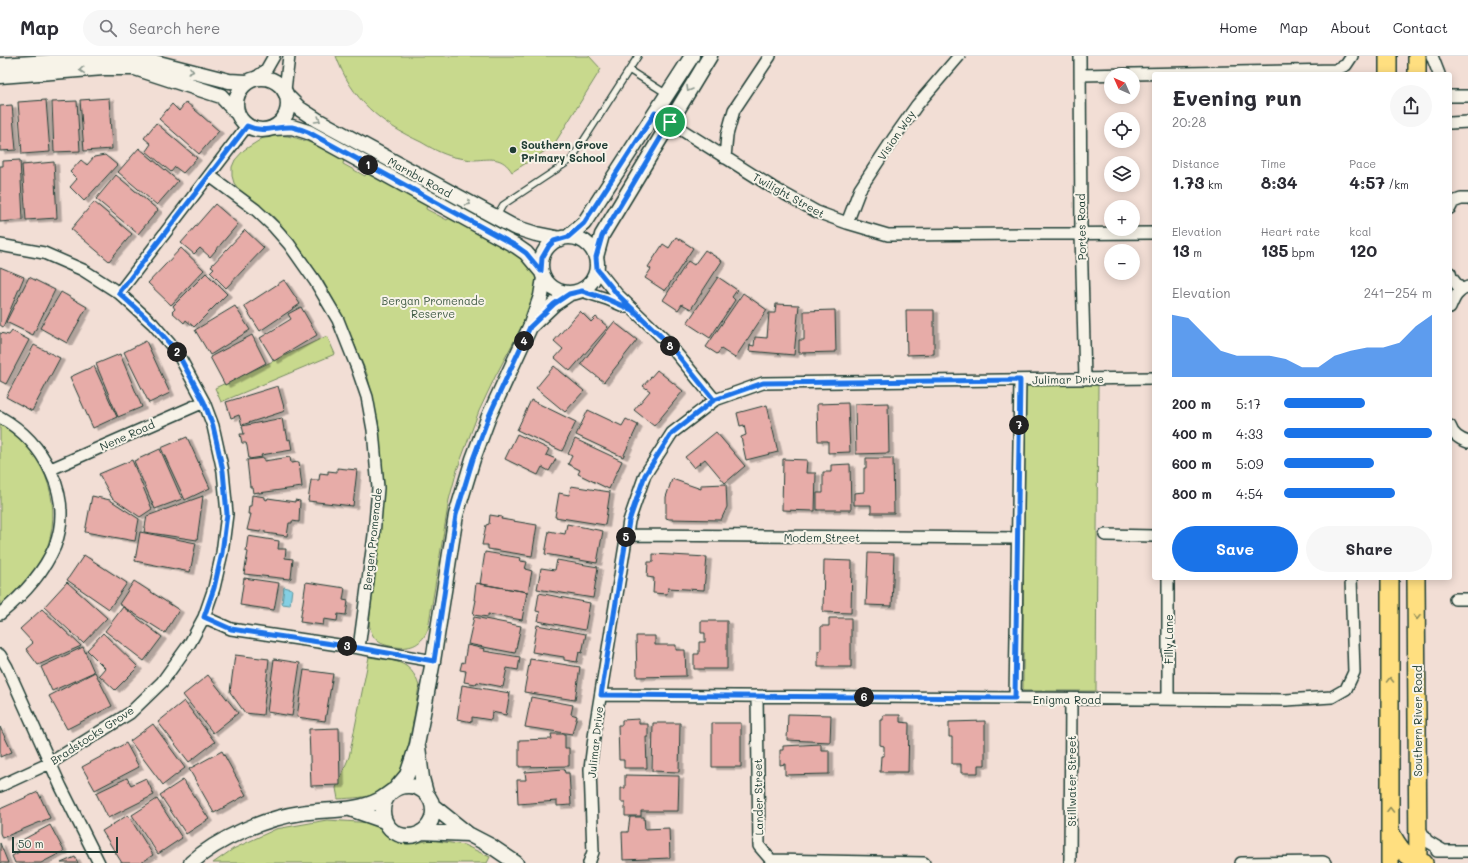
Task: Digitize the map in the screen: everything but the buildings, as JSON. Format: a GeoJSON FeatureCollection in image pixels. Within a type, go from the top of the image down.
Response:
{"type":"FeatureCollection","features":[{"type":"Feature","properties":{"kind":"main road"},"geometry":{"type":"LineString","coordinates":[[1388,56],[1388,72]]}},
{"type":"Feature","properties":{"kind":"main road"},"geometry":{"type":"LineString","coordinates":[[1417,56],[1417,72]]}},
{"type":"Feature","properties":{"kind":"main road"},"geometry":{"type":"LineString","coordinates":[[1390,580],[1390,863]]}},
{"type":"Feature","properties":{"kind":"main road","name":"Southern River Road"},"geometry":{"type":"LineString","coordinates":[[1416,580],[1417,824],[1422,858]]}},
{"type":"Feature","properties":{"kind":"main road"},"geometry":{"type":"LineString","coordinates":[[1390,831],[1398,847],[1422,858]]}},
{"type":"Feature","properties":{"kind":"street"},"geometry":{"type":"LineString","coordinates":[[236,112],[235,103],[241,88],[250,80],[266,70],[274,56]]}},
{"type":"Feature","properties":{"kind":"street"},"geometry":{"type":"LineString","coordinates":[[0,76],[104,68],[135,60],[221,96],[247,126],[255,130],[264,130],[273,128],[284,118],[288,104],[286,93],[289,56]]}},
{"type":"Feature","properties":{"kind":"street"},"geometry":{"type":"LineString","coordinates":[[565,238],[584,223],[692,56]]}},
{"type":"Feature","properties":{"kind":"street"},"geometry":{"type":"LineString","coordinates":[[530,327],[554,304],[589,285],[594,278],[602,236],[710,56]]}},
{"type":"Feature","properties":{"kind":"street"},"geometry":{"type":"LineString","coordinates":[[725,158],[727,135],[734,110],[770,56]]}},
{"type":"Feature","properties":{"kind":"street","name":"Vision Way"},"geometry":{"type":"LineString","coordinates":[[847,223],[860,189],[893,139],[917,106],[959,56]]}},
{"type":"Feature","properties":{"kind":"street","name":"Portes Road"},"geometry":{"type":"LineString","coordinates":[[1080,56],[1081,234],[1085,379]]}},
{"type":"Feature","properties":{"kind":"street"},"geometry":{"type":"LineString","coordinates":[[1233,72],[1335,70],[1346,65],[1352,56]]}},
{"type":"Feature","properties":{"kind":"street"},"geometry":{"type":"LineString","coordinates":[[1432,56],[1438,72]]}},
{"type":"Feature","properties":{"kind":"street"},"geometry":{"type":"LineString","coordinates":[[0,65],[135,60],[229,81],[250,80],[262,77],[271,79],[279,84],[286,93]]}},
{"type":"Feature","properties":{"kind":"street"},"geometry":{"type":"LineString","coordinates":[[1081,75],[1152,74]]}},
{"type":"Feature","properties":{"kind":"street","name":"Marnbu Road"},"geometry":{"type":"LineString","coordinates":[[286,93],[300,109],[317,120],[496,217],[522,230],[565,238]]}},
{"type":"Feature","properties":{"kind":"street"},"geometry":{"type":"LineString","coordinates":[[1452,94],[1468,96]]}},
{"type":"Feature","properties":{"kind":"street","name":"Twilight Street"},"geometry":{"type":"LineString","coordinates":[[655,113],[725,158],[817,212],[847,223],[888,235],[1081,234]]}},
{"type":"Feature","properties":{"kind":"street"},"geometry":{"type":"LineString","coordinates":[[1452,123],[1468,122]]}},
{"type":"Feature","properties":{"kind":"street"},"geometry":{"type":"LineString","coordinates":[[119,293],[247,126]]}},
{"type":"Feature","properties":{"kind":"street","name":"Marnbu Road"},"geometry":{"type":"LineString","coordinates":[[273,128],[292,127],[308,132],[516,246],[526,253],[542,275]]}},
{"type":"Feature","properties":{"kind":"street","name":"Bergen Promenade"},"geometry":{"type":"LineString","coordinates":[[210,176],[256,210],[274,226],[289,244],[315,281],[338,320],[358,368],[373,430],[378,488],[374,535],[359,648]]}},
{"type":"Feature","properties":{"kind":"street"},"geometry":{"type":"LineString","coordinates":[[1452,204],[1453,202],[1461,199],[1468,199]]}},
{"type":"Feature","properties":{"kind":"street"},"geometry":{"type":"LineString","coordinates":[[1081,234],[1152,233]]}},
{"type":"Feature","properties":{"kind":"street"},"geometry":{"type":"LineString","coordinates":[[417,745],[422,778],[426,793],[432,806],[433,814],[431,821],[421,832],[413,836],[405,836],[396,834],[384,821],[382,813],[383,805],[386,797],[394,790],[406,775],[417,745],[434,661],[456,515],[473,459],[489,416],[530,327],[541,296],[542,258],[545,251],[554,241],[565,238],[576,238],[588,245],[597,263],[617,294],[667,342],[714,400]]}},
{"type":"Feature","properties":{"kind":"street","name":"Bradstocks Grove"},"geometry":{"type":"LineString","coordinates":[[0,245],[44,253],[83,270],[119,293],[153,324],[177,352],[204,402],[213,426],[223,471],[227,514],[222,553],[214,588],[204,617],[190,643],[162,682],[130,713],[50,763],[0,786]]}},
{"type":"Feature","properties":{"kind":"street"},"geometry":{"type":"LineString","coordinates":[[542,275],[548,285],[561,293],[575,292],[607,299],[632,310]]}},
{"type":"Feature","properties":{"kind":"street"},"geometry":{"type":"LineString","coordinates":[[1452,278],[1464,289],[1453,299],[1452,302]]}},
{"type":"Feature","properties":{"kind":"street","name":"Julimar Drive"},"geometry":{"type":"LineString","coordinates":[[589,863],[593,852],[590,769],[629,521],[645,475],[672,433],[714,400],[763,383],[1152,378]]}},
{"type":"Feature","properties":{"kind":"street"},"geometry":{"type":"LineString","coordinates":[[1015,698],[1020,380]]}},
{"type":"Feature","properties":{"kind":"street","name":"Nene Road"},"geometry":{"type":"LineString","coordinates":[[50,469],[204,402]]}},
{"type":"Feature","properties":{"kind":"street"},"geometry":{"type":"LineString","coordinates":[[0,417],[25,435],[42,454],[56,484],[61,512],[60,525],[55,546],[39,573],[20,596],[0,614]]}},
{"type":"Feature","properties":{"kind":"street"},"geometry":{"type":"LineString","coordinates":[[1452,431],[1459,438],[1468,442]]}},
{"type":"Feature","properties":{"kind":"street","name":"Modem Street"},"geometry":{"type":"LineString","coordinates":[[627,535],[1018,538]]}},
{"type":"Feature","properties":{"kind":"street"},"geometry":{"type":"LineString","coordinates":[[1105,536],[1152,536]]}},
{"type":"Feature","properties":{"kind":"street","name":"Filly Lane"},"geometry":{"type":"LineString","coordinates":[[1168,580],[1168,700]]}},
{"type":"Feature","properties":{"kind":"street","name":"Enigma Road"},"geometry":{"type":"LineString","coordinates":[[601,695],[1168,700],[1286,700],[1332,697],[1346,689],[1354,672],[1351,580]]}},
{"type":"Feature","properties":{"kind":"street"},"geometry":{"type":"LineString","coordinates":[[1455,599],[1468,599]]}},
{"type":"Feature","properties":{"kind":"street"},"geometry":{"type":"LineString","coordinates":[[204,617],[231,629],[434,661]]}},
{"type":"Feature","properties":{"kind":"street"},"geometry":{"type":"LineString","coordinates":[[0,655],[7,667],[50,763],[99,863]]}},
{"type":"Feature","properties":{"kind":"street","name":"Lander Street"},"geometry":{"type":"LineString","coordinates":[[757,696],[759,846],[771,860],[924,863]]}},
{"type":"Feature","properties":{"kind":"street","name":"Stillwater Street"},"geometry":{"type":"LineString","coordinates":[[1070,863],[1071,699]]}},
{"type":"Feature","properties":{"kind":"street"},"geometry":{"type":"LineString","coordinates":[[191,863],[220,842],[261,822],[301,813],[350,809],[379,800],[394,790],[408,785],[421,789],[426,793]]}},
{"type":"Feature","properties":{"kind":"street"},"geometry":{"type":"LineString","coordinates":[[432,806],[468,834],[491,846],[516,863]]}},
{"type":"Feature","properties":{"kind":"street"},"geometry":{"type":"LineString","coordinates":[[350,809],[384,821]]}},
{"type":"Feature","properties":{"kind":"street"},"geometry":{"type":"LineString","coordinates":[[1417,824],[1427,841],[1422,858],[1468,851]]}},
{"type":"Feature","properties":{"kind":"street"},"geometry":{"type":"LineString","coordinates":[[421,832],[468,834]]}},
{"type":"Feature","properties":{"kind":"street"},"geometry":{"type":"LineString","coordinates":[[1241,863],[1325,863]]}},
{"type":"Feature","properties":{"kind":"lane"},"geometry":{"type":"LineString","coordinates":[[496,217],[503,205],[571,160],[638,56]]}},
{"type":"Feature","properties":{"kind":"lane"},"geometry":{"type":"LineString","coordinates":[[629,70],[667,94]]}},
{"type":"Feature","properties":{"kind":"green space"},"geometry":{"type":"Polygon","coordinates":[[[336,56],[589,56],[601,69],[553,146],[512,172],[504,163],[500,161],[491,159],[470,160],[445,154],[393,127],[380,118],[359,98],[350,85],[336,56]]]}},
{"type":"Feature","properties":{"kind":"green space","name":"Bergan Promenade Reserve"},"geometry":{"type":"Polygon","coordinates":[[[279,135],[296,138],[321,147],[344,159],[343,164],[365,176],[368,172],[427,204],[426,209],[447,220],[451,217],[521,256],[536,275],[531,309],[479,411],[457,470],[449,500],[428,629],[423,638],[412,646],[396,647],[381,643],[372,634],[369,623],[384,484],[378,421],[367,374],[341,313],[323,281],[295,242],[274,217],[239,190],[234,183],[232,176],[232,167],[235,160],[244,150],[263,138],[279,135]]]}},
{"type":"Feature","properties":{"kind":"green space"},"geometry":{"type":"Polygon","coordinates":[[[327,336],[335,354],[221,402],[215,388],[327,336]]]}},
{"type":"Feature","properties":{"kind":"green space"},"geometry":{"type":"Polygon","coordinates":[[[1024,384],[1098,384],[1096,691],[1023,691],[1024,384]]]}},
{"type":"Feature","properties":{"kind":"green space"},"geometry":{"type":"Polygon","coordinates":[[[0,424],[15,434],[38,461],[45,476],[53,510],[52,528],[45,553],[27,578],[0,605],[0,424]]]}},
{"type":"Feature","properties":{"kind":"green space"},"geometry":{"type":"Polygon","coordinates":[[[369,657],[400,663],[406,666],[416,677],[419,686],[407,751],[398,775],[391,786],[381,792],[371,795],[338,799],[336,788],[349,757],[369,657]]]}},
{"type":"Feature","properties":{"kind":"green space"},"geometry":{"type":"Polygon","coordinates":[[[327,820],[374,823],[398,840],[416,843],[431,840],[464,845],[490,857],[487,863],[213,863],[233,849],[276,829],[327,820]]]}},
{"type":"Feature","properties":{"kind":"water"},"geometry":{"type":"Polygon","coordinates":[[[284,587],[292,589],[290,605],[282,604],[284,587]]]}},
{"type":"Feature","properties":{"kind":"place","name":"Southern Grove Primary School"},"geometry":{"type":"Point","coordinates":[513,150]}},
{"type":"Feature","properties":{"kind":"route"},"geometry":{"type":"LineString","coordinates":[[670,122],[602,236],[596,257],[597,269],[632,310],[667,342],[702,385],[714,400],[763,383],[1020,380],[1015,698],[601,695],[629,521],[645,475],[672,433],[714,400],[667,342],[632,310],[607,299],[582,291],[569,294],[554,304],[530,327],[489,416],[473,459],[456,515],[434,661],[231,629],[204,617],[214,588],[222,553],[227,514],[223,471],[213,426],[204,402],[177,352],[153,324],[119,293],[247,126],[255,130],[292,127],[308,132],[516,246],[526,253],[541,271],[542,258],[545,251],[554,241],[568,237],[584,223],[655,113],[670,122]]}}]}
